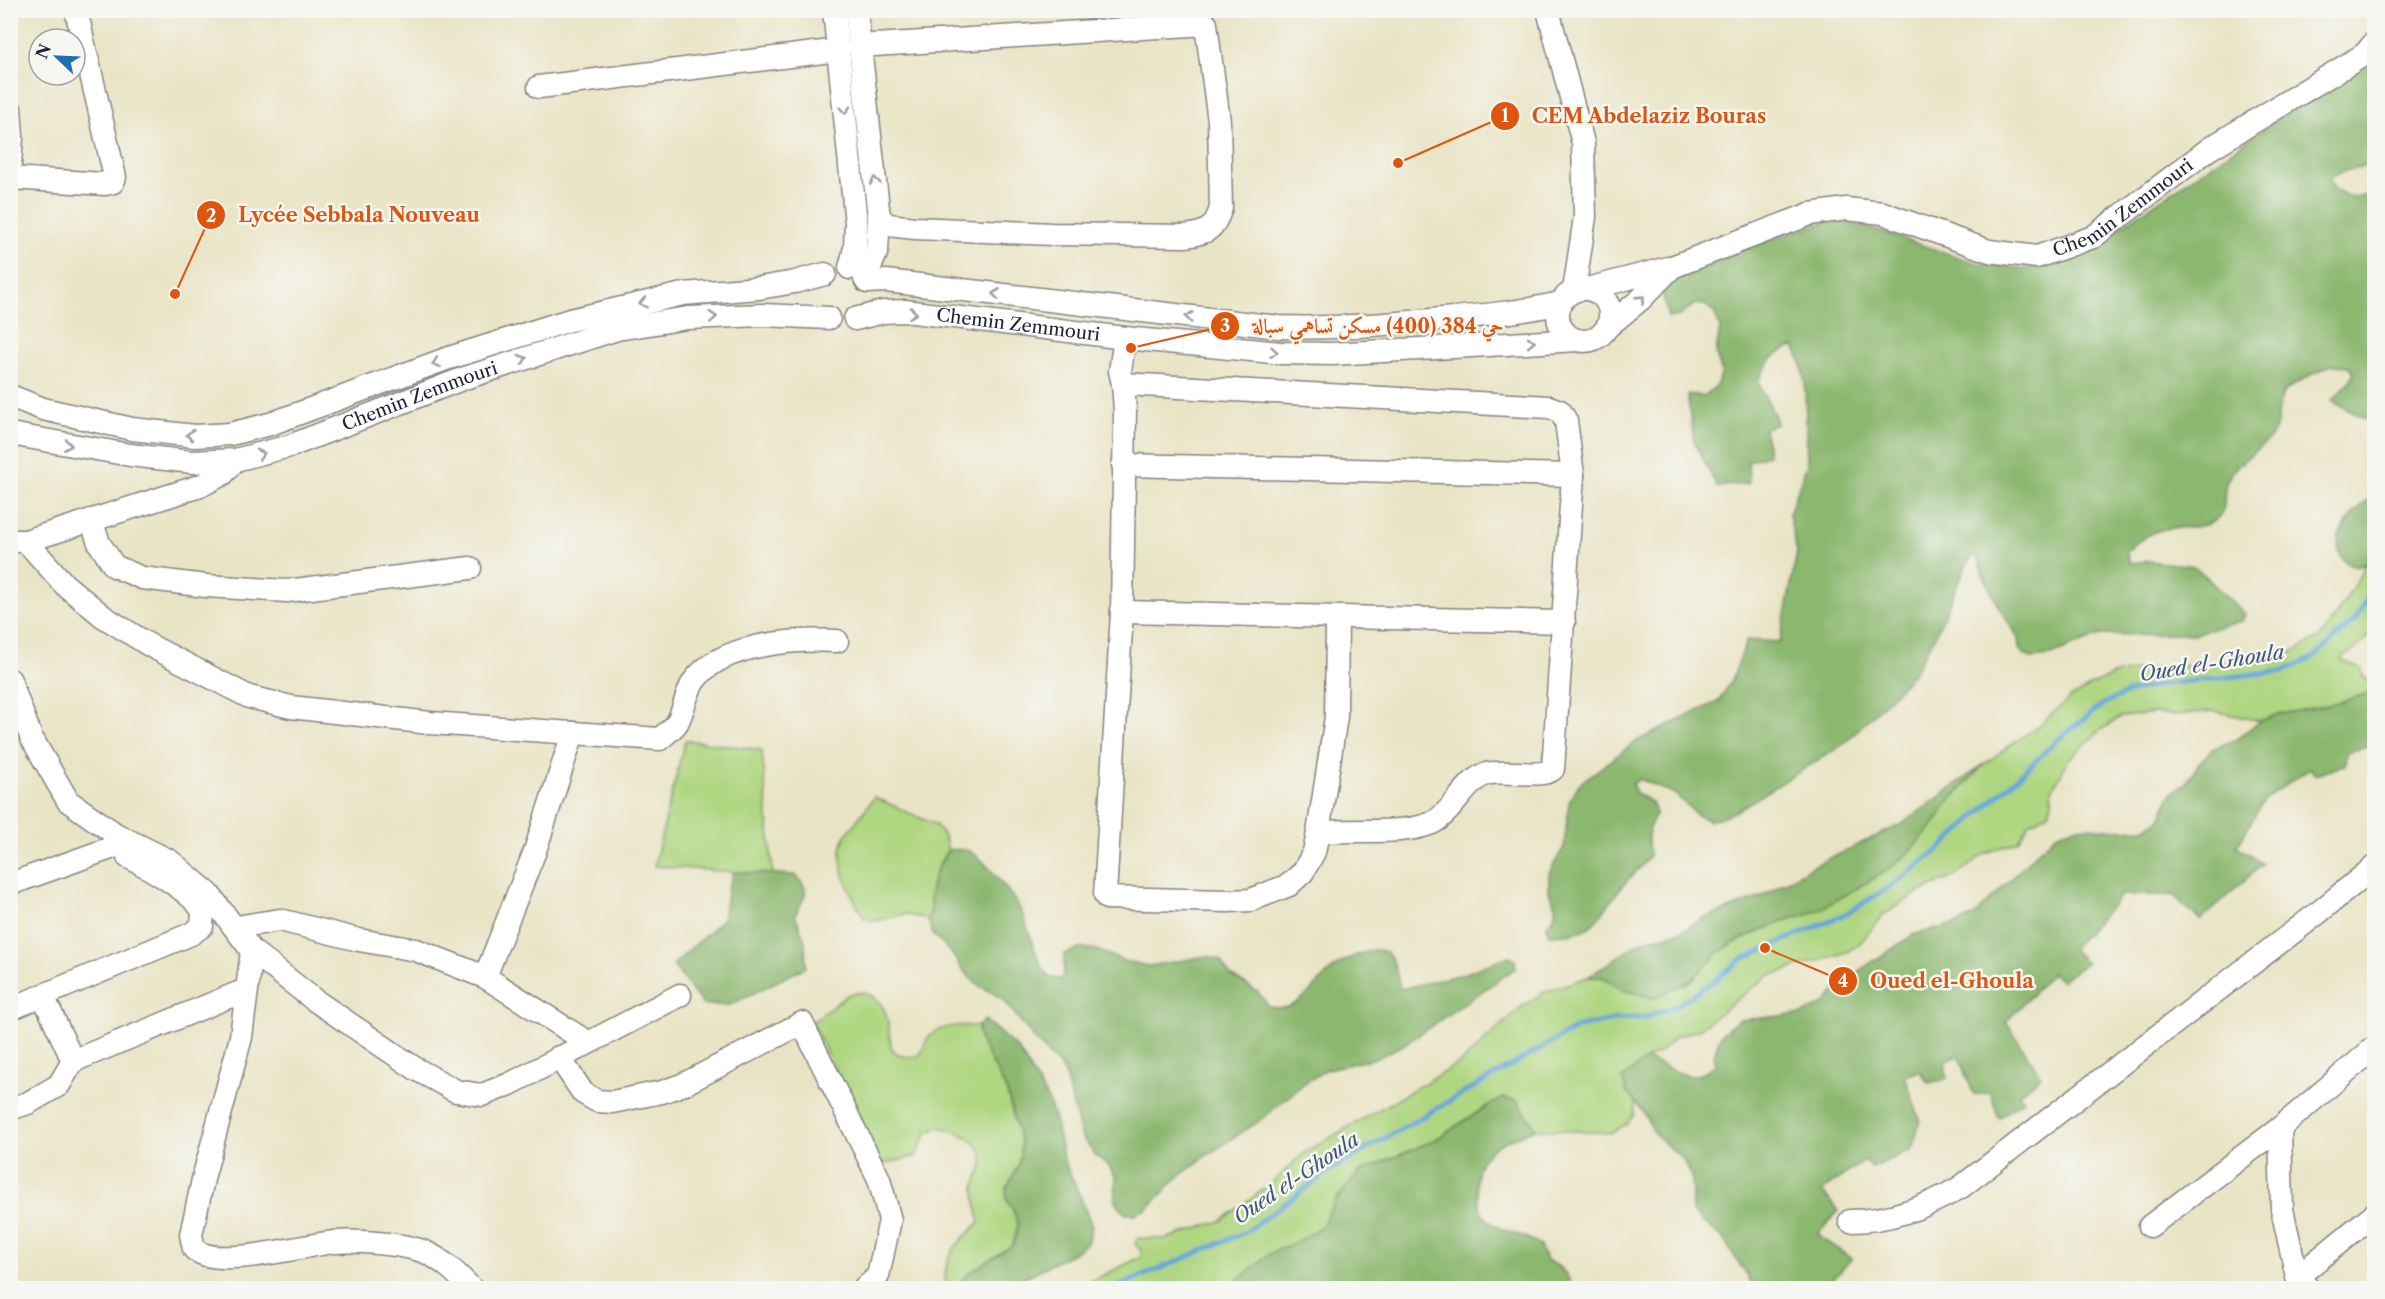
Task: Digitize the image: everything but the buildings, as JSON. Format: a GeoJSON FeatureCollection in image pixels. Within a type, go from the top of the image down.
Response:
{"type":"FeatureCollection","features":[{"type":"Feature","properties":{"kind":"street"},"geometry":{"type":"LineString","coordinates":[[10,178],[105,184],[114,182],[115,177],[76,10]]}},
{"type":"Feature","properties":{"kind":"street"},"geometry":{"type":"LineString","coordinates":[[834,10],[849,50],[879,218],[877,252],[861,276]]}},
{"type":"Feature","properties":{"kind":"street"},"geometry":{"type":"LineString","coordinates":[[855,10],[849,50],[855,248],[861,276],[870,296],[869,303],[861,315],[855,319],[842,322],[829,318],[818,305],[816,297],[817,289],[825,274],[841,268],[861,276]]}},
{"type":"Feature","properties":{"kind":"street"},"geometry":{"type":"LineString","coordinates":[[1548,10],[1583,143],[1585,217],[1574,294],[1558,322],[1569,337],[1578,340],[1594,339],[1606,327],[1610,318],[1609,308],[1597,292],[1574,294]]}},
{"type":"Feature","properties":{"kind":"street"},"geometry":{"type":"LineString","coordinates":[[539,87],[849,50],[1206,24],[1219,122],[1221,208],[1217,222],[1205,233],[1185,236],[1141,236],[915,228],[888,225],[879,218]]}},
{"type":"Feature","properties":{"kind":"street","name":"Chemin Zemmouri"},"geometry":{"type":"LineString","coordinates":[[861,276],[886,281],[1279,327],[1326,329],[1508,313],[1672,267],[1810,214],[1846,208],[1883,213],[1989,252],[2037,256],[2093,237],[2209,149],[2365,54],[2374,42]]}},
{"type":"Feature","properties":{"kind":"street"},"geometry":{"type":"LineString","coordinates":[[10,110],[10,165]]}},
{"type":"Feature","properties":{"kind":"street","name":"Chemin Zemmouri"},"geometry":{"type":"LineString","coordinates":[[1606,327],[1641,299],[1672,267]]}},
{"type":"Feature","properties":{"kind":"street","name":"Chemin Zemmouri"},"geometry":{"type":"LineString","coordinates":[[10,396],[43,409],[132,429],[195,436],[230,435],[270,424],[446,359],[570,320],[683,294],[759,288],[825,274]]}},
{"type":"Feature","properties":{"kind":"street","name":"Chemin Zemmouri"},"geometry":{"type":"LineString","coordinates":[[855,319],[883,312],[905,311],[1125,339],[1281,353],[1331,354],[1578,340]]}},
{"type":"Feature","properties":{"kind":"street","name":"Chemin Zemmouri"},"geometry":{"type":"LineString","coordinates":[[10,434],[130,455],[192,462],[235,460],[290,446],[462,380],[618,329],[688,318],[752,315],[829,318]]}},
{"type":"Feature","properties":{"kind":"street"},"geometry":{"type":"LineString","coordinates":[[1125,339],[1120,371],[1124,384],[1125,411],[1122,612],[1105,895],[1107,898],[1227,902],[1251,900],[1289,885],[1304,872],[1314,852],[1318,833],[1336,717],[1337,618]]}},
{"type":"Feature","properties":{"kind":"street"},"geometry":{"type":"LineString","coordinates":[[1124,384],[1549,407],[1560,411],[1566,421],[1573,475],[1553,769],[1550,772],[1498,771],[1483,774],[1449,811],[1433,822],[1412,829],[1318,833]]}},
{"type":"Feature","properties":{"kind":"street"},"geometry":{"type":"LineString","coordinates":[[18,541],[200,486],[223,474],[235,460]]}},
{"type":"Feature","properties":{"kind":"street"},"geometry":{"type":"LineString","coordinates":[[1123,465],[1573,475]]}},
{"type":"Feature","properties":{"kind":"street"},"geometry":{"type":"LineString","coordinates":[[91,520],[99,543],[114,566],[142,578],[206,586],[287,591],[470,568]]}},
{"type":"Feature","properties":{"kind":"street"},"geometry":{"type":"LineString","coordinates":[[18,541],[65,585],[104,617],[149,645],[249,697],[291,707],[337,713],[430,723],[660,739],[676,725],[693,682],[708,666],[732,653],[801,640],[837,641]]}},
{"type":"Feature","properties":{"kind":"street"},"geometry":{"type":"LineString","coordinates":[[1122,612],[1563,622]]}},
{"type":"Feature","properties":{"kind":"street"},"geometry":{"type":"LineString","coordinates":[[10,680],[31,737],[68,801],[114,842],[196,902],[203,912],[202,926],[191,934],[10,1009]]}},
{"type":"Feature","properties":{"kind":"street"},"geometry":{"type":"LineString","coordinates":[[484,977],[535,851],[573,733]]}},
{"type":"Feature","properties":{"kind":"street"},"geometry":{"type":"LineString","coordinates":[[10,884],[114,842],[170,861],[209,894],[252,951],[314,999],[416,1069],[456,1090],[482,1095],[510,1084],[680,995]]}},
{"type":"Feature","properties":{"kind":"street"},"geometry":{"type":"LineString","coordinates":[[1851,1221],[1869,1221],[1912,1210],[1939,1200],[1961,1187],[2318,913],[2374,867]]}},
{"type":"Feature","properties":{"kind":"street"},"geometry":{"type":"LineString","coordinates":[[236,927],[280,920],[359,940],[416,950],[484,977],[587,1042]]}},
{"type":"Feature","properties":{"kind":"street"},"geometry":{"type":"LineString","coordinates":[[252,951],[241,1037],[204,1175],[191,1235],[194,1249],[202,1255],[235,1258],[337,1242],[402,1246],[424,1251],[444,1262],[471,1288]]}},
{"type":"Feature","properties":{"kind":"street"},"geometry":{"type":"LineString","coordinates":[[10,1109],[28,1103],[59,1085],[73,1061],[238,993]]}},
{"type":"Feature","properties":{"kind":"street"},"geometry":{"type":"LineString","coordinates":[[43,996],[73,1061]]}},
{"type":"Feature","properties":{"kind":"street"},"geometry":{"type":"LineString","coordinates":[[559,1057],[583,1093],[597,1101],[612,1102],[673,1089],[802,1023],[879,1179],[890,1220],[878,1276],[865,1288]]}},
{"type":"Feature","properties":{"kind":"street"},"geometry":{"type":"LineString","coordinates":[[2150,1226],[2280,1128],[2374,1048]]}},
{"type":"Feature","properties":{"kind":"street"},"geometry":{"type":"LineString","coordinates":[[2280,1128],[2282,1209],[2303,1283],[2374,1214]]}},
{"type":"Feature","properties":{"kind":"green space"},"geometry":{"type":"Polygon","coordinates":[[[2374,54],[2374,161],[2329,179],[2336,190],[2348,196],[2374,193],[2374,424],[2332,401],[2354,373],[2348,366],[2334,365],[2315,373],[2283,394],[2274,432],[2232,473],[2226,483],[2223,510],[2216,519],[2195,527],[2154,532],[2126,552],[2130,563],[2148,561],[2194,566],[2245,614],[2242,621],[2192,634],[2100,635],[2049,656],[2032,658],[2024,655],[2019,649],[2018,638],[1997,604],[1982,572],[1978,557],[1973,556],[1967,563],[1934,638],[1912,675],[1844,744],[1735,812],[1710,821],[1697,815],[1675,794],[1640,779],[1632,784],[1636,793],[1652,803],[1656,813],[1648,833],[1650,855],[1592,924],[1577,932],[1550,935],[1546,927],[1555,916],[1555,904],[1549,892],[1549,873],[1564,847],[1569,802],[1579,784],[1637,741],[1719,701],[1732,680],[1747,640],[1780,642],[1797,552],[1789,514],[1807,464],[1805,384],[1801,361],[1794,347],[1777,354],[1758,381],[1777,424],[1765,428],[1768,455],[1748,461],[1749,483],[1717,487],[1694,441],[1687,394],[1704,396],[1715,387],[1722,373],[1716,354],[1720,328],[1714,312],[1705,305],[1695,304],[1680,316],[1668,318],[1662,291],[1682,276],[1741,250],[1825,222],[1845,222],[1872,229],[1977,263],[2021,269],[2055,265],[2076,257],[2374,54]]]}},
{"type":"Feature","properties":{"kind":"green space"},"geometry":{"type":"Polygon","coordinates":[[[2374,494],[2376,530],[2374,551],[2369,562],[2354,566],[2341,556],[2338,537],[2352,515],[2374,494]]]}},
{"type":"Feature","properties":{"kind":"green space"},"geometry":{"type":"Polygon","coordinates":[[[2374,552],[2374,630],[2355,650],[2343,656],[2342,661],[2361,668],[2363,676],[2374,687],[2374,692],[2324,706],[2276,715],[2260,721],[2214,711],[2175,715],[2155,713],[2121,717],[2102,729],[2069,759],[2052,790],[2049,812],[2030,823],[2018,841],[1984,854],[1957,875],[1916,894],[1883,915],[1860,943],[1847,952],[1768,976],[1698,1030],[1677,1036],[1660,1052],[1646,1059],[1626,1092],[1635,1102],[1634,1114],[1627,1124],[1611,1133],[1536,1129],[1528,1117],[1489,1105],[1435,1140],[1360,1172],[1335,1201],[1323,1225],[1306,1237],[1268,1255],[1228,1288],[1085,1288],[1085,1284],[1141,1257],[1141,1251],[1135,1244],[1138,1238],[1165,1239],[1221,1221],[1273,1182],[1305,1152],[1463,1061],[1520,1008],[1544,992],[1588,977],[1601,977],[1624,990],[1653,998],[1691,981],[1719,952],[1741,939],[1783,921],[1817,911],[1885,872],[1905,856],[1932,827],[1948,803],[1984,764],[2042,723],[2070,698],[2091,686],[2113,675],[2143,669],[2265,662],[2299,649],[2320,637],[2333,620],[2374,552]]]}},
{"type":"Feature","properties":{"kind":"green space"},"geometry":{"type":"Polygon","coordinates":[[[2374,692],[2374,746],[2346,752],[2345,765],[2315,775],[2310,768],[2264,800],[2237,846],[2263,864],[2200,920],[2173,895],[2122,895],[2072,949],[2086,963],[2061,981],[2052,973],[2006,1022],[2041,1076],[2019,1094],[2023,1100],[1999,1118],[1990,1092],[1974,1095],[1958,1056],[1945,1062],[1947,1079],[1928,1083],[1920,1071],[1905,1076],[1920,1121],[1912,1149],[1872,1168],[1865,1160],[1822,1191],[1838,1211],[1818,1234],[1851,1259],[1826,1288],[1755,1288],[1722,1237],[1692,1211],[1692,1179],[1682,1158],[1657,1137],[1643,1112],[1626,1091],[1622,1079],[1646,1059],[1690,1076],[1707,1071],[1716,1064],[1714,1055],[1721,1034],[1739,1020],[1803,1014],[1824,1004],[1845,980],[1913,935],[1960,923],[1977,914],[2037,852],[2059,833],[2079,826],[2116,830],[2145,829],[2162,818],[2172,793],[2186,784],[2199,763],[2212,749],[2235,740],[2260,721],[2276,715],[2324,706],[2374,692]]]}},
{"type":"Feature","properties":{"kind":"green space"},"geometry":{"type":"Polygon","coordinates":[[[685,740],[762,750],[773,875],[654,866],[685,740]]]}},
{"type":"Feature","properties":{"kind":"green space"},"geometry":{"type":"Polygon","coordinates":[[[1984,764],[1948,803],[1932,827],[1905,856],[1885,872],[1817,911],[1783,921],[1741,939],[1719,952],[1691,981],[1653,998],[1624,990],[1601,977],[1588,977],[1637,944],[1684,930],[1702,919],[1761,897],[1811,867],[1902,824],[1984,764]]]}},
{"type":"Feature","properties":{"kind":"green space"},"geometry":{"type":"Polygon","coordinates":[[[874,797],[936,825],[944,836],[948,850],[934,879],[930,895],[931,911],[927,919],[904,914],[876,921],[864,918],[849,889],[842,866],[842,845],[846,835],[874,797]]]}},
{"type":"Feature","properties":{"kind":"green space"},"geometry":{"type":"Polygon","coordinates":[[[948,850],[971,852],[999,880],[1022,913],[1036,955],[1050,978],[1061,979],[1064,971],[1064,954],[1083,948],[1149,966],[1207,956],[1220,960],[1230,975],[1258,992],[1269,1007],[1284,1008],[1300,1001],[1335,967],[1368,951],[1383,951],[1388,954],[1393,962],[1401,989],[1466,973],[1509,956],[1515,960],[1516,968],[1405,1044],[1377,1058],[1327,1069],[1306,1082],[1258,1122],[1207,1155],[1176,1179],[1147,1209],[1125,1214],[1115,1201],[1116,1178],[1109,1166],[1094,1154],[1081,1135],[1064,1071],[1037,1042],[1003,999],[976,984],[949,950],[933,935],[927,919],[931,911],[931,887],[939,864],[948,850]]]}},
{"type":"Feature","properties":{"kind":"green space"},"geometry":{"type":"Polygon","coordinates":[[[734,872],[795,875],[801,881],[805,895],[795,915],[805,941],[806,967],[730,1005],[703,1005],[673,965],[723,919],[728,888],[734,872]]]}},
{"type":"Feature","properties":{"kind":"green space"},"geometry":{"type":"Polygon","coordinates":[[[864,992],[879,1002],[884,1009],[892,1051],[906,1057],[918,1056],[930,1035],[940,1029],[978,1026],[979,1038],[1006,1089],[1021,1143],[1019,1164],[1006,1190],[1006,1198],[1018,1225],[1013,1245],[969,1273],[954,1288],[946,1288],[946,1268],[952,1251],[979,1223],[975,1190],[983,1163],[982,1155],[968,1138],[938,1127],[927,1133],[916,1156],[880,1165],[812,1022],[849,994],[864,992]]]}},
{"type":"Feature","properties":{"kind":"green space"},"geometry":{"type":"Polygon","coordinates":[[[985,1020],[1018,1049],[1048,1100],[1055,1119],[1063,1158],[1092,1226],[1087,1243],[1075,1252],[1004,1288],[954,1288],[969,1273],[1013,1245],[1018,1225],[1006,1198],[1006,1190],[1019,1164],[1021,1143],[1006,1089],[979,1038],[978,1026],[985,1020]]]}},
{"type":"Feature","properties":{"kind":"green space"},"geometry":{"type":"Polygon","coordinates":[[[1504,1098],[1517,1101],[1536,1129],[1501,1143],[1484,1157],[1476,1177],[1479,1206],[1493,1224],[1539,1244],[1546,1260],[1566,1274],[1571,1288],[1228,1288],[1268,1255],[1306,1237],[1322,1225],[1335,1201],[1359,1172],[1435,1140],[1489,1105],[1504,1098]]]}},
{"type":"Feature","properties":{"kind":"waterway","name":"Oued el-Ghoula"},"geometry":{"type":"LineString","coordinates":[[1114,1288],[1246,1232],[1330,1170],[1578,1027],[1617,1019],[1646,1017],[1676,1006],[1717,979],[1740,960],[1847,913],[1890,887],[1941,848],[2061,737],[2103,704],[2130,692],[2164,684],[2284,671],[2313,658],[2354,621],[2374,586]]}},
{"type":"Feature","properties":{"kind":"place","name":"CEM Abdelaziz Bouras"},"geometry":{"type":"Point","coordinates":[1398,163]}},
{"type":"Feature","properties":{"kind":"place","name":"Lycée Sebbala Nouveau"},"geometry":{"type":"Point","coordinates":[175,294]}},
{"type":"Feature","properties":{"kind":"place","name":"حي 384 (400) مسكن تساهمي سبالة"},"geometry":{"type":"Point","coordinates":[1131,348]}},
{"type":"Feature","properties":{"kind":"place","name":"Oued el-Ghoula"},"geometry":{"type":"Point","coordinates":[1765,948]}}]}
